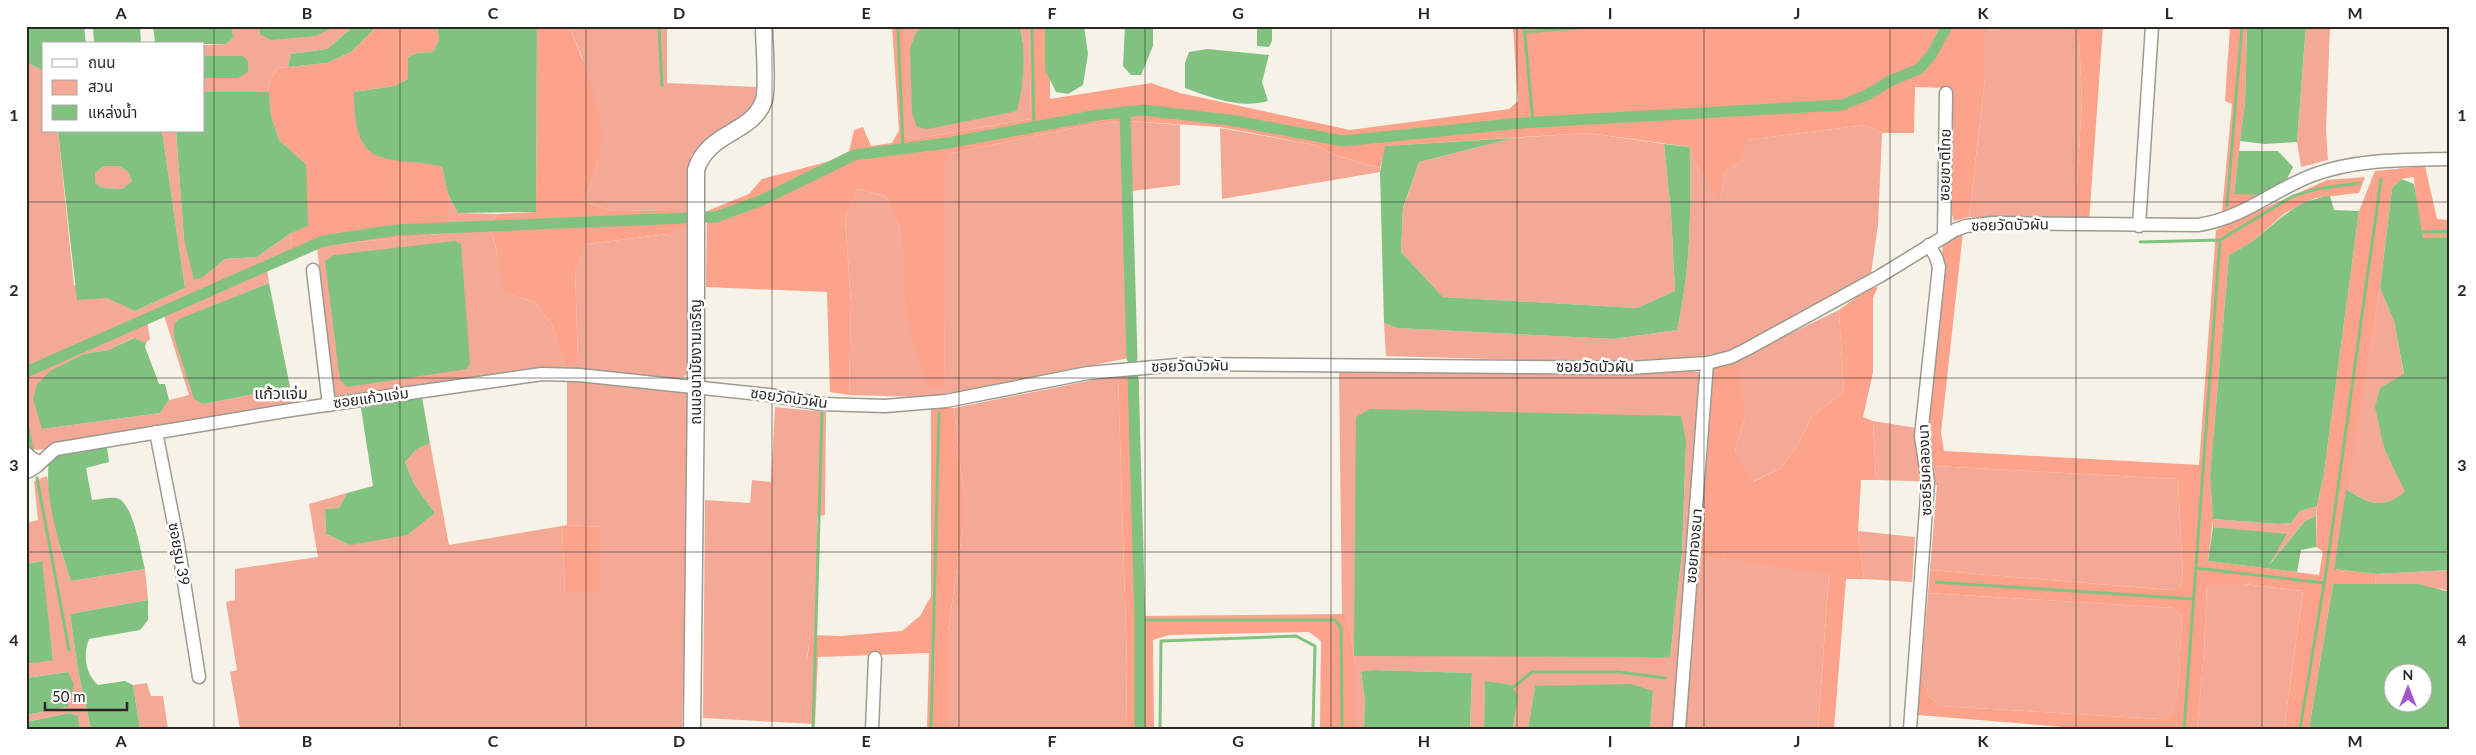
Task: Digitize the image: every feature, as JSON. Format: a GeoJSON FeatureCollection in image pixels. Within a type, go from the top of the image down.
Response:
{"type":"FeatureCollection","features":[{"type":"Feature","properties":{"kind":"street","name":"ถนนอนามัยงามเจริญ"},"geometry":{"type":"LineString","coordinates":[[692,729],[696,387],[696,170],[700,158],[709,146],[740,127],[756,113],[764,100],[764,26]]}},
{"type":"Feature","properties":{"kind":"street"},"geometry":{"type":"LineString","coordinates":[[2139,226],[2152,26]]}},
{"type":"Feature","properties":{"kind":"street","name":"ซอยชาติไทย"},"geometry":{"type":"LineString","coordinates":[[1944,237],[1946,94]]}},
{"type":"Feature","properties":{"kind":"street","name":"ซอยวัดบัวผัน"},"geometry":{"type":"LineString","coordinates":[[696,387],[769,395],[822,404],[885,406],[946,401],[1088,373],[1189,364],[1629,368],[1707,363],[1730,357],[1755,344],[1880,276],[1929,244],[1966,226],[1994,224],[2180,226],[2216,222],[2244,212],[2276,192],[2313,175],[2338,168],[2367,163],[2450,159]]}},
{"type":"Feature","properties":{"kind":"street","name":"ซอยริมคลองนา"},"geometry":{"type":"LineString","coordinates":[[1910,729],[1928,482],[1921,436],[1938,267],[1936,257],[1929,244]]}},
{"type":"Feature","properties":{"kind":"street"},"geometry":{"type":"LineString","coordinates":[[313,270],[329,404]]}},
{"type":"Feature","properties":{"kind":"street","name":"ซอยทองธนา"},"geometry":{"type":"LineString","coordinates":[[1679,729],[1707,363]]}},
{"type":"Feature","properties":{"kind":"street","name":"ซอยแก้วแจ่ม"},"geometry":{"type":"LineString","coordinates":[[26,472],[32,471],[39,462],[56,449],[329,404],[542,374],[579,374],[696,387]]}},
{"type":"Feature","properties":{"kind":"street","name":"ซอยรูม 39"},"geometry":{"type":"LineString","coordinates":[[156,432],[178,544],[199,677]]}},
{"type":"Feature","properties":{"kind":"street"},"geometry":{"type":"LineString","coordinates":[[26,453],[39,462]]}},
{"type":"Feature","properties":{"kind":"street"},"geometry":{"type":"LineString","coordinates":[[872,729],[875,658]]}},
{"type":"Feature","properties":{"kind":"green space"},"geometry":{"type":"Polygon","coordinates":[[[232,26],[258,26],[260,34],[354,26],[327,49],[291,54],[288,67],[277,68],[268,86],[269,92],[205,92],[205,78],[238,78],[248,62],[218,56],[205,56],[205,45],[226,44],[233,38],[232,26]]]}},
{"type":"Feature","properties":{"kind":"green space"},"geometry":{"type":"Polygon","coordinates":[[[569,26],[667,26],[667,83],[756,87],[755,103],[691,156],[690,370],[684,377],[673,378],[566,369],[500,374],[335,396],[317,248],[328,245],[448,233],[448,194],[458,213],[498,214],[489,223],[508,294],[535,302],[552,325],[566,368],[578,361],[575,268],[587,244],[668,234],[674,210],[612,211],[585,202],[598,162],[582,57],[569,26]]]}},
{"type":"Feature","properties":{"kind":"green space"},"geometry":{"type":"Polygon","coordinates":[[[905,26],[931,26],[917,32],[1023,42],[1020,26],[1029,26],[1031,119],[914,139],[905,136],[905,26]]]}},
{"type":"Feature","properties":{"kind":"green space"},"geometry":{"type":"Polygon","coordinates":[[[2306,26],[2330,26],[2326,129],[2328,160],[2301,167],[2297,142],[2306,26]]]}},
{"type":"Feature","properties":{"kind":"green space"},"geometry":{"type":"Polygon","coordinates":[[[2033,27],[2071,28],[2079,39],[2082,99],[2075,221],[1969,217],[1985,78],[1985,30],[2033,27]]]}},
{"type":"Feature","properties":{"kind":"green space"},"geometry":{"type":"Polygon","coordinates":[[[26,62],[42,70],[42,132],[58,132],[74,285],[125,305],[135,311],[185,288],[162,132],[176,132],[184,239],[203,277],[225,259],[257,257],[291,233],[292,248],[297,249],[266,263],[269,283],[180,319],[174,324],[203,404],[290,387],[293,404],[38,450],[28,449],[26,436],[26,62]],[[162,309],[146,315],[150,339],[146,343],[133,338],[108,350],[84,354],[42,429],[160,413],[169,400],[189,395],[162,309]]]}},
{"type":"Feature","properties":{"kind":"green space"},"geometry":{"type":"Polygon","coordinates":[[[1129,121],[1180,125],[1180,185],[1124,192],[1129,358],[970,391],[917,397],[849,395],[851,303],[845,217],[858,189],[885,196],[895,213],[904,247],[906,303],[945,385],[942,166],[952,153],[1088,125],[1129,121]]]}},
{"type":"Feature","properties":{"kind":"green space"},"geometry":{"type":"Polygon","coordinates":[[[1865,125],[1882,133],[1878,225],[1871,274],[1728,352],[1685,358],[1595,362],[1386,356],[1384,323],[1397,328],[1614,339],[1677,330],[1688,262],[1690,147],[1696,165],[1720,201],[1725,172],[1741,162],[1746,140],[1865,125]]]}},
{"type":"Feature","properties":{"kind":"green space"},"geometry":{"type":"Polygon","coordinates":[[[1220,128],[1315,145],[1335,155],[1380,168],[1380,172],[1222,199],[1220,128]]]}},
{"type":"Feature","properties":{"kind":"green space"},"geometry":{"type":"Polygon","coordinates":[[[1588,133],[1664,144],[1671,213],[1675,291],[1637,308],[1443,297],[1401,252],[1403,209],[1419,162],[1514,138],[1588,133]]]}},
{"type":"Feature","properties":{"kind":"green space"},"geometry":{"type":"Polygon","coordinates":[[[104,166],[120,166],[128,172],[132,181],[122,189],[103,188],[95,183],[95,173],[104,166]]]}},
{"type":"Feature","properties":{"kind":"green space"},"geometry":{"type":"Polygon","coordinates":[[[2380,288],[2394,321],[2404,375],[2380,388],[2384,448],[2406,492],[2389,501],[2376,503],[2346,489],[2380,288]]]}},
{"type":"Feature","properties":{"kind":"green space"},"geometry":{"type":"Polygon","coordinates":[[[1839,310],[1844,392],[1812,416],[1797,446],[1781,468],[1752,482],[1735,450],[1745,417],[1731,362],[1839,310]]]}},
{"type":"Feature","properties":{"kind":"green space"},"geometry":{"type":"Polygon","coordinates":[[[1687,369],[1700,373],[1702,380],[1674,729],[1650,729],[1653,691],[1535,686],[1528,729],[1513,729],[1518,696],[1485,681],[1484,729],[1470,729],[1472,673],[1374,670],[1361,673],[1365,701],[1364,729],[1355,729],[1355,664],[1347,615],[1342,614],[1339,371],[1687,369]],[[1686,441],[1670,657],[1682,554],[1686,441]]]}},
{"type":"Feature","properties":{"kind":"green space"},"geometry":{"type":"Polygon","coordinates":[[[1118,375],[1127,665],[1126,729],[948,729],[948,631],[963,527],[963,491],[954,408],[1118,375]]]}},
{"type":"Feature","properties":{"kind":"green space"},"geometry":{"type":"Polygon","coordinates":[[[567,381],[691,391],[682,729],[240,729],[230,672],[237,670],[226,602],[235,600],[235,569],[318,557],[309,504],[347,493],[339,508],[325,509],[326,534],[350,545],[435,513],[414,484],[405,462],[417,449],[430,443],[449,545],[562,526],[565,593],[600,527],[567,525],[567,381]]]}},
{"type":"Feature","properties":{"kind":"green space"},"geometry":{"type":"Polygon","coordinates":[[[775,407],[826,412],[825,515],[817,516],[817,635],[810,635],[807,659],[818,657],[815,724],[703,718],[705,500],[750,503],[752,480],[771,482],[775,407]]]}},
{"type":"Feature","properties":{"kind":"green space"},"geometry":{"type":"Polygon","coordinates":[[[1873,421],[1929,430],[1933,466],[2178,479],[2183,578],[2180,587],[2171,590],[1930,570],[1937,485],[1914,481],[1876,480],[1873,421]]]}},
{"type":"Feature","properties":{"kind":"green space"},"geometry":{"type":"Polygon","coordinates":[[[47,476],[61,551],[71,581],[145,569],[148,600],[70,614],[78,670],[91,729],[80,729],[78,716],[70,713],[26,722],[26,715],[68,707],[67,672],[26,678],[26,664],[53,659],[41,561],[26,564],[26,523],[38,520],[34,481],[47,476]]]}},
{"type":"Feature","properties":{"kind":"green space"},"geometry":{"type":"Polygon","coordinates":[[[2317,506],[2316,516],[2305,521],[2266,568],[2286,535],[2213,527],[2213,519],[2278,524],[2291,523],[2300,511],[2317,506]]]}},
{"type":"Feature","properties":{"kind":"green space"},"geometry":{"type":"Polygon","coordinates":[[[1858,531],[1915,537],[1912,582],[1864,579],[1858,531]]]}},
{"type":"Feature","properties":{"kind":"green space"},"geometry":{"type":"Polygon","coordinates":[[[1698,556],[1829,573],[1818,729],[1683,729],[1698,556]]]}},
{"type":"Feature","properties":{"kind":"green space"},"geometry":{"type":"Polygon","coordinates":[[[2450,570],[2450,592],[2442,589],[2375,585],[2376,574],[2450,570]]]}},
{"type":"Feature","properties":{"kind":"green space"},"geometry":{"type":"Polygon","coordinates":[[[2207,584],[2244,584],[2303,591],[2284,729],[2197,729],[2204,652],[2207,584]]]}},
{"type":"Feature","properties":{"kind":"green space"},"geometry":{"type":"Polygon","coordinates":[[[1928,593],[2174,608],[2182,618],[2178,693],[2171,718],[2160,719],[1940,706],[1929,696],[1921,674],[1928,593]]]}},
{"type":"Feature","properties":{"kind":"green space"},"geometry":{"type":"Polygon","coordinates":[[[147,683],[151,696],[163,696],[168,729],[140,729],[133,685],[147,683]]]}},
{"type":"Feature","properties":{"kind":"shaded area"},"geometry":{"type":"Polygon","coordinates":[[[377,26],[437,26],[439,40],[433,52],[417,53],[408,57],[408,79],[394,86],[354,92],[379,157],[424,162],[442,167],[448,194],[448,233],[328,245],[307,251],[292,248],[291,233],[306,164],[279,140],[271,116],[268,86],[277,68],[327,63],[351,52],[377,26]]]}},
{"type":"Feature","properties":{"kind":"shaded area"},"geometry":{"type":"Polygon","coordinates":[[[537,26],[569,26],[596,101],[602,136],[600,155],[585,202],[612,211],[674,210],[686,225],[668,234],[587,244],[575,269],[578,361],[566,369],[552,325],[535,302],[508,294],[502,285],[497,252],[489,223],[498,214],[536,212],[537,26]]]}},
{"type":"Feature","properties":{"kind":"shaded area"},"geometry":{"type":"Polygon","coordinates":[[[892,26],[905,26],[905,136],[914,139],[1031,119],[1029,26],[1050,26],[1050,99],[1151,83],[1180,93],[1350,130],[1509,109],[1518,101],[1513,26],[2103,26],[2089,222],[2075,221],[2082,99],[2079,39],[2071,28],[2033,27],[1985,30],[1985,78],[1969,217],[1954,221],[1950,208],[1948,88],[1915,87],[1914,133],[1882,133],[1865,125],[1747,140],[1741,162],[1725,172],[1720,202],[1696,165],[1690,147],[1588,133],[1386,146],[1380,168],[1335,155],[1315,145],[1220,127],[1129,121],[1088,125],[952,153],[943,166],[945,385],[930,388],[914,347],[907,314],[903,248],[898,223],[893,210],[885,196],[858,189],[845,217],[851,303],[849,395],[830,392],[827,292],[706,287],[707,211],[749,194],[762,179],[834,160],[849,152],[854,130],[863,127],[871,146],[892,143],[899,130],[892,26]]]}},
{"type":"Feature","properties":{"kind":"shaded area"},"geometry":{"type":"Polygon","coordinates":[[[2230,26],[2247,26],[2245,102],[2234,193],[2260,195],[2228,212],[2222,211],[2232,104],[2225,101],[2230,26]]]}},
{"type":"Feature","properties":{"kind":"shaded area"},"geometry":{"type":"Polygon","coordinates":[[[2425,166],[2437,219],[2450,220],[2450,238],[2423,238],[2416,206],[2414,177],[2401,179],[2392,188],[2380,288],[2334,569],[2376,574],[2375,585],[2333,584],[2309,729],[2284,729],[2303,591],[2244,584],[2207,585],[2204,652],[2197,729],[2087,729],[1918,715],[1921,674],[1929,696],[1940,706],[2160,719],[2171,717],[2178,693],[2182,618],[2174,608],[1928,593],[1930,570],[2170,590],[2180,587],[2183,578],[2178,479],[1933,466],[1929,430],[1943,241],[1963,232],[1941,433],[1944,451],[2199,465],[2216,230],[2327,180],[2365,177],[2359,193],[2315,198],[2285,213],[2252,242],[2229,255],[2210,475],[2213,519],[2208,561],[2319,575],[2323,551],[2316,547],[2317,506],[2324,473],[2359,211],[2375,171],[2425,166]]]}},
{"type":"Feature","properties":{"kind":"shaded area"},"geometry":{"type":"Polygon","coordinates":[[[1878,287],[1873,298],[1873,372],[1863,417],[1873,421],[1876,480],[1861,480],[1858,531],[1864,579],[1846,579],[1834,729],[1818,729],[1829,574],[1698,556],[1713,369],[1731,362],[1739,369],[1745,417],[1735,450],[1753,482],[1781,468],[1797,446],[1812,416],[1844,392],[1839,310],[1868,289],[1878,287]]]}},
{"type":"Feature","properties":{"kind":"shaded area"},"geometry":{"type":"Polygon","coordinates":[[[1118,375],[1136,375],[1139,381],[1141,616],[1347,614],[1355,664],[1355,729],[1320,729],[1321,641],[1309,632],[1169,635],[1153,640],[1154,729],[1126,729],[1127,665],[1118,375]]]}},
{"type":"Feature","properties":{"kind":"shaded area"},"geometry":{"type":"Polygon","coordinates":[[[931,408],[954,408],[963,491],[963,527],[948,631],[948,729],[927,729],[929,653],[818,657],[807,660],[810,635],[840,636],[902,631],[920,616],[931,596],[931,408]]]}},
{"type":"Feature","properties":{"kind":"shaded area"},"geometry":{"type":"Polygon","coordinates":[[[562,526],[600,527],[599,591],[565,593],[562,526]]]}},
{"type":"Feature","properties":{"kind":"water"},"geometry":{"type":"Polygon","coordinates":[[[26,26],[84,26],[86,42],[42,42],[42,70],[26,62],[26,26]]]}},
{"type":"Feature","properties":{"kind":"water"},"geometry":{"type":"Polygon","coordinates":[[[93,26],[140,26],[141,42],[94,42],[93,26]]]}},
{"type":"Feature","properties":{"kind":"water"},"geometry":{"type":"Polygon","coordinates":[[[153,26],[232,26],[233,38],[226,44],[155,42],[153,26]]]}},
{"type":"Feature","properties":{"kind":"water"},"geometry":{"type":"Polygon","coordinates":[[[258,26],[337,26],[315,36],[271,40],[260,34],[258,26]]]}},
{"type":"Feature","properties":{"kind":"water"},"geometry":{"type":"Polygon","coordinates":[[[354,26],[377,26],[351,52],[327,63],[288,67],[291,54],[327,49],[354,26]]]}},
{"type":"Feature","properties":{"kind":"water"},"geometry":{"type":"Polygon","coordinates":[[[437,26],[537,26],[536,212],[458,213],[448,194],[442,167],[380,157],[372,153],[365,146],[356,120],[354,92],[394,86],[408,79],[408,57],[417,53],[433,52],[439,40],[437,26]]]}},
{"type":"Feature","properties":{"kind":"water"},"geometry":{"type":"Polygon","coordinates":[[[931,26],[1020,26],[1023,68],[1017,111],[928,129],[917,127],[912,113],[910,48],[917,31],[931,26]]]}},
{"type":"Feature","properties":{"kind":"water"},"geometry":{"type":"Polygon","coordinates":[[[1050,26],[1084,26],[1088,54],[1083,85],[1068,94],[1056,92],[1045,70],[1045,28],[1050,26]]]}},
{"type":"Feature","properties":{"kind":"water"},"geometry":{"type":"Polygon","coordinates":[[[1125,26],[1153,26],[1153,46],[1141,75],[1131,75],[1123,66],[1125,26]]]}},
{"type":"Feature","properties":{"kind":"water"},"geometry":{"type":"Polygon","coordinates":[[[1257,26],[1272,26],[1272,41],[1269,47],[1257,46],[1257,26]]]}},
{"type":"Feature","properties":{"kind":"water"},"geometry":{"type":"Polygon","coordinates":[[[2247,26],[2306,26],[2297,142],[2265,144],[2240,141],[2245,102],[2247,26]]]}},
{"type":"Feature","properties":{"kind":"water"},"geometry":{"type":"Polygon","coordinates":[[[1207,49],[1269,55],[1262,82],[1268,101],[1247,104],[1237,103],[1216,99],[1185,88],[1185,63],[1189,52],[1207,49]]]}},
{"type":"Feature","properties":{"kind":"water"},"geometry":{"type":"Polygon","coordinates":[[[205,56],[243,56],[248,61],[248,72],[238,78],[205,78],[205,56]]]}},
{"type":"Feature","properties":{"kind":"water"},"geometry":{"type":"Polygon","coordinates":[[[205,92],[269,92],[271,116],[279,140],[306,164],[308,226],[291,233],[257,257],[225,259],[203,277],[194,280],[184,239],[176,132],[205,132],[205,92]]]}},
{"type":"Feature","properties":{"kind":"water"},"geometry":{"type":"Polygon","coordinates":[[[58,132],[162,132],[185,288],[135,311],[107,298],[77,300],[58,132]],[[104,166],[95,173],[95,183],[103,188],[122,189],[132,181],[128,172],[120,166],[104,166]]]}},
{"type":"Feature","properties":{"kind":"water"},"geometry":{"type":"Polygon","coordinates":[[[1514,138],[1419,162],[1403,208],[1401,252],[1443,297],[1637,308],[1675,291],[1671,213],[1664,144],[1690,147],[1688,262],[1677,330],[1614,339],[1397,328],[1384,323],[1380,172],[1385,146],[1514,138]]]}},
{"type":"Feature","properties":{"kind":"water"},"geometry":{"type":"Polygon","coordinates":[[[2239,151],[2278,151],[2293,167],[2284,185],[2260,195],[2234,194],[2239,151]]]}},
{"type":"Feature","properties":{"kind":"water"},"geometry":{"type":"Polygon","coordinates":[[[2401,179],[2414,184],[2423,238],[2450,238],[2450,570],[2376,574],[2334,569],[2346,489],[2376,503],[2397,498],[2405,492],[2384,448],[2375,407],[2380,388],[2404,374],[2394,321],[2380,288],[2392,188],[2401,179]]]}},
{"type":"Feature","properties":{"kind":"water"},"geometry":{"type":"Polygon","coordinates":[[[2330,196],[2334,210],[2359,211],[2324,473],[2317,506],[2300,511],[2291,523],[2278,524],[2213,519],[2210,475],[2229,255],[2253,241],[2298,206],[2308,201],[2330,196]]]}},
{"type":"Feature","properties":{"kind":"water"},"geometry":{"type":"Polygon","coordinates":[[[455,241],[461,244],[470,363],[467,369],[347,387],[340,380],[325,261],[334,255],[455,241]]]}},
{"type":"Feature","properties":{"kind":"water"},"geometry":{"type":"Polygon","coordinates":[[[269,283],[290,387],[203,404],[194,399],[174,337],[174,324],[179,319],[269,283]]]}},
{"type":"Feature","properties":{"kind":"water"},"geometry":{"type":"Polygon","coordinates":[[[134,338],[146,343],[145,347],[159,384],[165,384],[169,400],[160,413],[42,429],[33,399],[37,385],[50,371],[84,354],[108,350],[134,338]]]}},
{"type":"Feature","properties":{"kind":"water"},"geometry":{"type":"Polygon","coordinates":[[[422,397],[430,443],[417,449],[405,462],[414,484],[435,513],[407,535],[350,545],[326,534],[325,509],[339,508],[347,493],[373,486],[361,408],[422,397]]]}},
{"type":"Feature","properties":{"kind":"water"},"geometry":{"type":"Polygon","coordinates":[[[1370,409],[1681,416],[1686,441],[1682,554],[1670,657],[1354,656],[1356,417],[1370,409]]]}},
{"type":"Feature","properties":{"kind":"water"},"geometry":{"type":"Polygon","coordinates":[[[107,447],[109,462],[86,468],[92,500],[116,498],[122,501],[132,517],[145,569],[71,581],[57,537],[51,505],[48,474],[49,460],[62,453],[107,447]]]}},
{"type":"Feature","properties":{"kind":"water"},"geometry":{"type":"Polygon","coordinates":[[[2316,516],[2316,547],[2301,550],[2297,572],[2208,561],[2213,527],[2287,534],[2269,565],[2305,521],[2316,516]]]}},
{"type":"Feature","properties":{"kind":"water"},"geometry":{"type":"Polygon","coordinates":[[[42,561],[53,660],[26,664],[26,564],[42,561]]]}},
{"type":"Feature","properties":{"kind":"water"},"geometry":{"type":"Polygon","coordinates":[[[2333,584],[2418,584],[2450,592],[2450,729],[2309,729],[2333,584]]]}},
{"type":"Feature","properties":{"kind":"water"},"geometry":{"type":"Polygon","coordinates":[[[148,600],[148,620],[140,630],[89,639],[86,651],[86,664],[90,675],[98,685],[125,681],[133,685],[140,729],[91,729],[78,670],[70,614],[148,600]]]}},
{"type":"Feature","properties":{"kind":"water"},"geometry":{"type":"Polygon","coordinates":[[[1374,670],[1472,673],[1470,729],[1364,729],[1365,701],[1361,672],[1374,670]]]}},
{"type":"Feature","properties":{"kind":"water"},"geometry":{"type":"Polygon","coordinates":[[[68,672],[74,685],[68,707],[26,715],[26,678],[68,672]]]}},
{"type":"Feature","properties":{"kind":"water"},"geometry":{"type":"Polygon","coordinates":[[[1485,681],[1511,685],[1518,696],[1513,729],[1484,729],[1485,681]]]}},
{"type":"Feature","properties":{"kind":"water"},"geometry":{"type":"Polygon","coordinates":[[[1631,684],[1653,691],[1650,729],[1528,729],[1535,686],[1631,684]]]}},
{"type":"Feature","properties":{"kind":"water"},"geometry":{"type":"Polygon","coordinates":[[[70,713],[78,716],[80,729],[26,729],[26,722],[70,713]]]}},
{"type":"Feature","properties":{"kind":"waterway"},"geometry":{"type":"LineString","coordinates":[[659,26],[662,86]]}},
{"type":"Feature","properties":{"kind":"waterway"},"geometry":{"type":"LineString","coordinates":[[898,26],[903,149]]}},
{"type":"Feature","properties":{"kind":"waterway"},"geometry":{"type":"LineString","coordinates":[[1032,26],[1034,127]]}},
{"type":"Feature","properties":{"kind":"waterway"},"geometry":{"type":"LineString","coordinates":[[1524,26],[1533,122]]}},
{"type":"Feature","properties":{"kind":"waterway"},"geometry":{"type":"LineString","coordinates":[[1525,32],[1600,26]]}},
{"type":"Feature","properties":{"kind":"waterway"},"geometry":{"type":"LineString","coordinates":[[706,217],[716,217],[760,201],[854,155],[948,143],[1098,115],[1143,110],[1230,120],[1343,141],[1521,123],[1842,105],[1867,95],[1890,81],[1919,69],[1932,54],[1947,26]]}},
{"type":"Feature","properties":{"kind":"waterway"},"geometry":{"type":"LineString","coordinates":[[2227,206],[2242,26]]}},
{"type":"Feature","properties":{"kind":"waterway"},"geometry":{"type":"LineString","coordinates":[[1125,112],[1132,358]]}},
{"type":"Feature","properties":{"kind":"waterway"},"geometry":{"type":"LineString","coordinates":[[2300,729],[2327,566],[2381,179]]}},
{"type":"Feature","properties":{"kind":"waterway"},"geometry":{"type":"LineString","coordinates":[[2140,242],[2220,240],[2293,196],[2317,189],[2359,183]]}},
{"type":"Feature","properties":{"kind":"waterway"},"geometry":{"type":"LineString","coordinates":[[26,372],[323,241],[395,230],[686,218]]}},
{"type":"Feature","properties":{"kind":"waterway"},"geometry":{"type":"LineString","coordinates":[[2422,232],[2450,231]]}},
{"type":"Feature","properties":{"kind":"waterway"},"geometry":{"type":"LineString","coordinates":[[2184,729],[2220,240]]}},
{"type":"Feature","properties":{"kind":"waterway"},"geometry":{"type":"LineString","coordinates":[[1133,378],[1140,620],[1140,729]]}},
{"type":"Feature","properties":{"kind":"waterway"},"geometry":{"type":"LineString","coordinates":[[813,729],[822,413]]}},
{"type":"Feature","properties":{"kind":"waterway"},"geometry":{"type":"LineString","coordinates":[[931,729],[939,413]]}},
{"type":"Feature","properties":{"kind":"waterway"},"geometry":{"type":"LineString","coordinates":[[26,418],[33,453]]}},
{"type":"Feature","properties":{"kind":"waterway"},"geometry":{"type":"LineString","coordinates":[[37,478],[69,650]]}},
{"type":"Feature","properties":{"kind":"waterway"},"geometry":{"type":"LineString","coordinates":[[2196,568],[2324,583]]}},
{"type":"Feature","properties":{"kind":"waterway"},"geometry":{"type":"LineString","coordinates":[[1936,582],[2193,599]]}},
{"type":"Feature","properties":{"kind":"waterway"},"geometry":{"type":"LineString","coordinates":[[1140,620],[1335,620],[1341,628],[1342,729]]}},
{"type":"Feature","properties":{"kind":"waterway"},"geometry":{"type":"LineString","coordinates":[[1160,729],[1161,641],[1296,636],[1315,646],[1313,729]]}},
{"type":"Feature","properties":{"kind":"waterway"},"geometry":{"type":"LineString","coordinates":[[1510,690],[1532,672],[1618,672],[1665,678]]}},
{"type":"Feature","properties":{"kind":"district","name":"แก้วแจ่ม"},"geometry":{"type":"Point","coordinates":[281,393]}}]}
